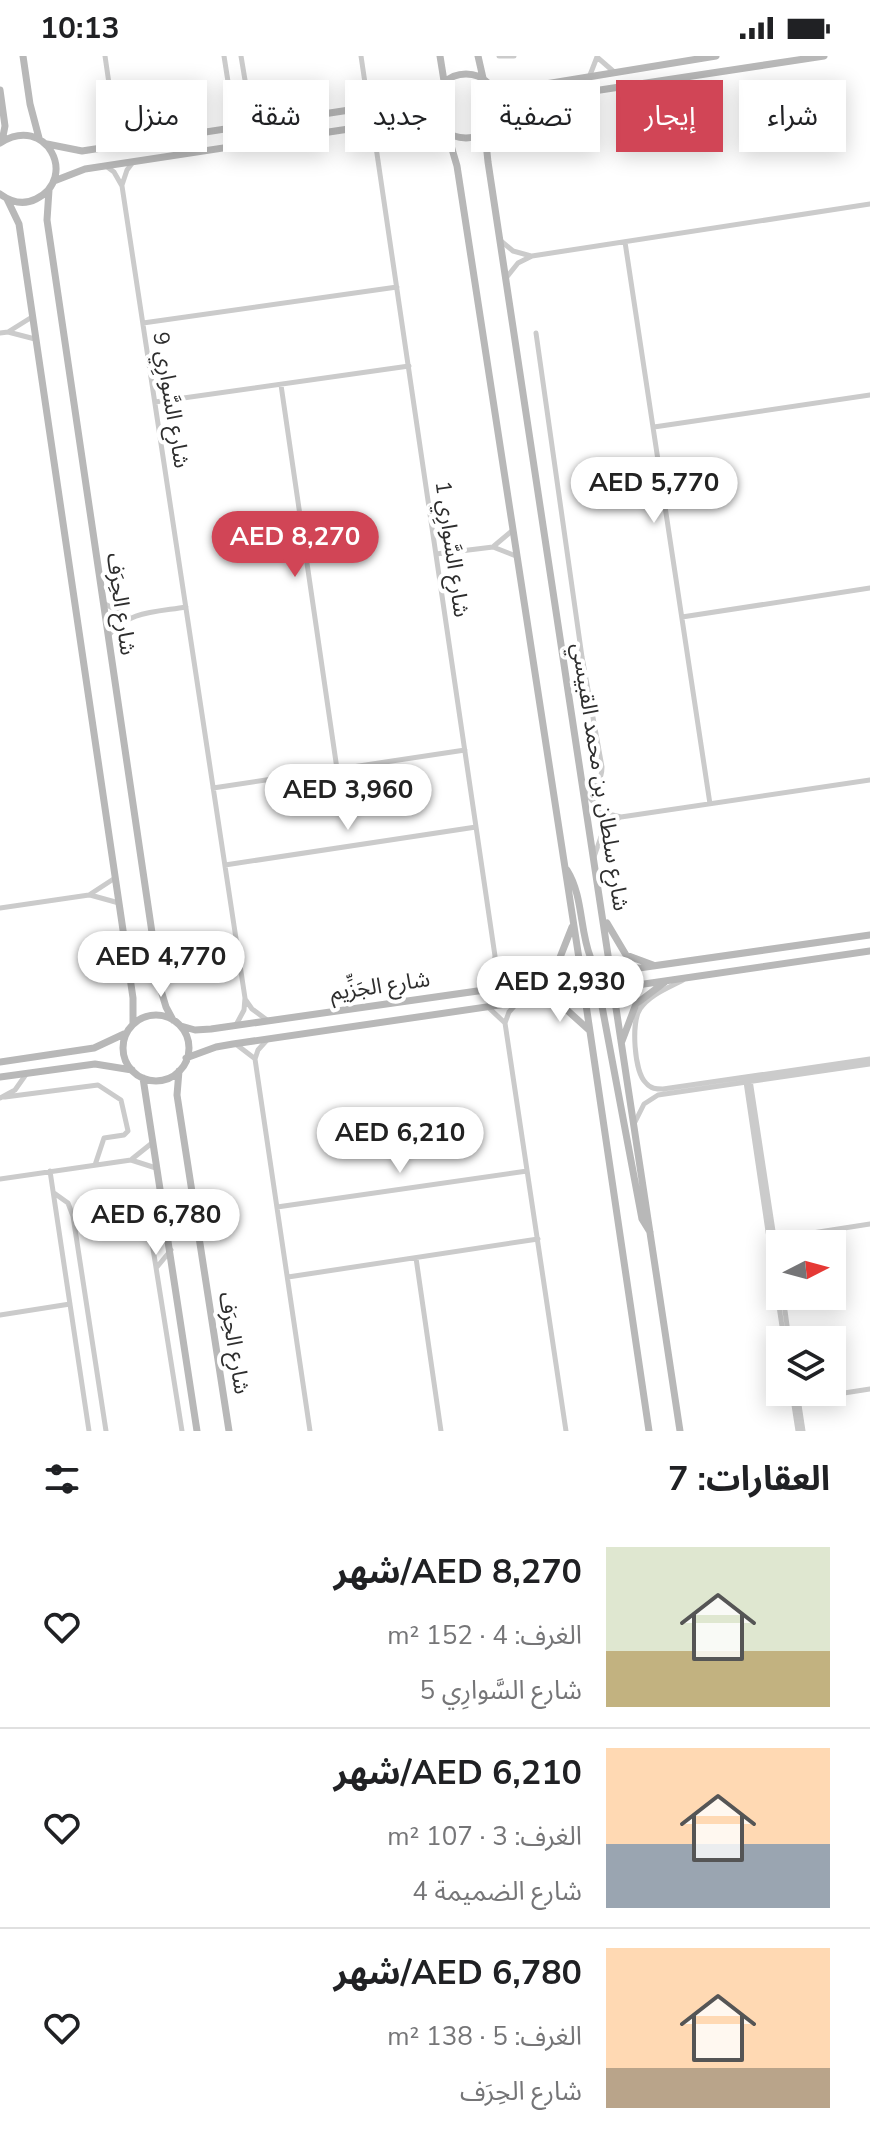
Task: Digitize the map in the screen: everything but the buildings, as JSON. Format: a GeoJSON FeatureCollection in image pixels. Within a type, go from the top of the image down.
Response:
{"type":"FeatureCollection","features":[{"type":"Feature","properties":{"kind":"street"},"geometry":{"type":"LineString","coordinates":[[23,56],[39,138]]}},
{"type":"Feature","properties":{"kind":"street"},"geometry":{"type":"LineString","coordinates":[[105,56],[108,80]]}},
{"type":"Feature","properties":{"kind":"street"},"geometry":{"type":"LineString","coordinates":[[224,56],[229,88],[239,94],[246,86],[241,56]]}},
{"type":"Feature","properties":{"kind":"street"},"geometry":{"type":"LineString","coordinates":[[361,56],[365,80]]}},
{"type":"Feature","properties":{"kind":"street"},"geometry":{"type":"LineString","coordinates":[[440,56],[444,80]]}},
{"type":"Feature","properties":{"kind":"street"},"geometry":{"type":"LineString","coordinates":[[478,56],[483,78]]}},
{"type":"Feature","properties":{"kind":"street"},"geometry":{"type":"LineString","coordinates":[[499,56],[514,56]]}},
{"type":"Feature","properties":{"kind":"street"},"geometry":{"type":"LineString","coordinates":[[590,75],[597,56],[613,71]]}},
{"type":"Feature","properties":{"kind":"street"},"geometry":{"type":"LineString","coordinates":[[563,80],[716,56]]}},
{"type":"Feature","properties":{"kind":"street"},"geometry":{"type":"LineString","coordinates":[[600,90],[824,56]]}},
{"type":"Feature","properties":{"kind":"street"},"geometry":{"type":"LineString","coordinates":[[446,80],[467,73],[483,78]]}},
{"type":"Feature","properties":{"kind":"street"},"geometry":{"type":"LineString","coordinates":[[0,90],[5,126],[1,142]]}},
{"type":"Feature","properties":{"kind":"street"},"geometry":{"type":"LineString","coordinates":[[207,132],[345,111]]}},
{"type":"Feature","properties":{"kind":"street"},"geometry":{"type":"LineString","coordinates":[[54,181],[70,173],[106,166],[345,130]]}},
{"type":"Feature","properties":{"kind":"street"},"geometry":{"type":"LineString","coordinates":[[1,142],[20,134],[39,138],[47,144],[56,161],[54,181],[49,190],[30,202],[4,197]]}},
{"type":"Feature","properties":{"kind":"street"},"geometry":{"type":"LineString","coordinates":[[47,144],[82,151],[96,149]]}},
{"type":"Feature","properties":{"kind":"street","name":"شارع السَّوارِي 1"},"geometry":{"type":"LineString","coordinates":[[377,152],[495,956],[492,977],[486,990]]}},
{"type":"Feature","properties":{"kind":"street"},"geometry":{"type":"LineString","coordinates":[[453,152],[590,1030],[647,1429]]}},
{"type":"Feature","properties":{"kind":"street","name":"شارع سلطان بن محمد القبيسي"},"geometry":{"type":"LineString","coordinates":[[487,152],[680,1431]]}},
{"type":"Feature","properties":{"kind":"street"},"geometry":{"type":"LineString","coordinates":[[122,186],[133,162]]}},
{"type":"Feature","properties":{"kind":"street","name":"شارع السَّوارِي 9"},"geometry":{"type":"LineString","coordinates":[[106,166],[122,186],[155,402],[245,998],[244,1010],[236,1025]]}},
{"type":"Feature","properties":{"kind":"street","name":"شارع الحِرَف"},"geometry":{"type":"LineString","coordinates":[[49,190],[47,220],[160,987],[173,1020]]}},
{"type":"Feature","properties":{"kind":"street","name":"شارع الحِرَف"},"geometry":{"type":"LineString","coordinates":[[4,197],[19,224],[133,998],[131,1026]]}},
{"type":"Feature","properties":{"kind":"street"},"geometry":{"type":"LineString","coordinates":[[506,278],[518,263],[532,256],[870,204]]}},
{"type":"Feature","properties":{"kind":"street"},"geometry":{"type":"LineString","coordinates":[[500,239],[513,251],[532,256]]}},
{"type":"Feature","properties":{"kind":"street"},"geometry":{"type":"LineString","coordinates":[[625,242],[710,804]]}},
{"type":"Feature","properties":{"kind":"street"},"geometry":{"type":"LineString","coordinates":[[143,323],[397,287]]}},
{"type":"Feature","properties":{"kind":"street"},"geometry":{"type":"LineString","coordinates":[[8,332],[32,317]]}},
{"type":"Feature","properties":{"kind":"street"},"geometry":{"type":"LineString","coordinates":[[0,333],[35,339]]}},
{"type":"Feature","properties":{"kind":"street"},"geometry":{"type":"LineString","coordinates":[[536,333],[582,657],[602,767],[597,783],[584,792],[604,813],[621,817],[870,780]]}},
{"type":"Feature","properties":{"kind":"street"},"geometry":{"type":"LineString","coordinates":[[155,402],[409,366]]}},
{"type":"Feature","properties":{"kind":"street"},"geometry":{"type":"LineString","coordinates":[[281,385],[337,769]]}},
{"type":"Feature","properties":{"kind":"street"},"geometry":{"type":"LineString","coordinates":[[654,427],[870,395]]}},
{"type":"Feature","properties":{"kind":"street"},"geometry":{"type":"LineString","coordinates":[[493,547],[513,530]]}},
{"type":"Feature","properties":{"kind":"street"},"geometry":{"type":"LineString","coordinates":[[436,554],[493,547],[516,556]]}},
{"type":"Feature","properties":{"kind":"street"},"geometry":{"type":"LineString","coordinates":[[682,617],[870,588]]}},
{"type":"Feature","properties":{"kind":"street"},"geometry":{"type":"LineString","coordinates":[[103,603],[129,616]]}},
{"type":"Feature","properties":{"kind":"street"},"geometry":{"type":"LineString","coordinates":[[108,636],[129,616],[186,607]]}},
{"type":"Feature","properties":{"kind":"street"},"geometry":{"type":"LineString","coordinates":[[213,788],[465,750]]}},
{"type":"Feature","properties":{"kind":"street"},"geometry":{"type":"LineString","coordinates":[[594,857],[606,826],[621,817]]}},
{"type":"Feature","properties":{"kind":"street"},"geometry":{"type":"LineString","coordinates":[[225,865],[476,827]]}},
{"type":"Feature","properties":{"kind":"street"},"geometry":{"type":"LineString","coordinates":[[564,866],[573,880],[587,952],[598,973],[614,987]]}},
{"type":"Feature","properties":{"kind":"street"},"geometry":{"type":"LineString","coordinates":[[89,895],[115,878]]}},
{"type":"Feature","properties":{"kind":"street"},"geometry":{"type":"LineString","coordinates":[[0,908],[89,895],[119,903]]}},
{"type":"Feature","properties":{"kind":"street"},"geometry":{"type":"LineString","coordinates":[[602,914],[626,955],[656,966]]}},
{"type":"Feature","properties":{"kind":"street"},"geometry":{"type":"LineString","coordinates":[[541,982],[557,965],[573,925]]}},
{"type":"Feature","properties":{"kind":"street","name":"شارع الجَزِّيم"},"geometry":{"type":"LineString","coordinates":[[181,1026],[195,1030],[236,1025],[870,935]]}},
{"type":"Feature","properties":{"kind":"street","name":"شارع الجَزِّيم"},"geometry":{"type":"LineString","coordinates":[[186,1058],[233,1044],[870,951]]}},
{"type":"Feature","properties":{"kind":"street","name":"شارع السَّوارِي 1"},"geometry":{"type":"LineString","coordinates":[[495,956],[516,985]]}},
{"type":"Feature","properties":{"kind":"street"},"geometry":{"type":"LineString","coordinates":[[581,976],[601,1001],[642,1219],[652,1234]]}},
{"type":"Feature","properties":{"kind":"street"},"geometry":{"type":"LineString","coordinates":[[683,980],[650,999],[635,1019],[634,1033],[644,1082],[660,1089],[870,1062]]}},
{"type":"Feature","properties":{"kind":"street"},"geometry":{"type":"LineString","coordinates":[[621,1043],[636,1004],[665,982]]}},
{"type":"Feature","properties":{"kind":"street"},"geometry":{"type":"LineString","coordinates":[[245,998],[257,1014],[268,1020]]}},
{"type":"Feature","properties":{"kind":"street"},"geometry":{"type":"LineString","coordinates":[[542,998],[568,1011],[590,1030]]}},
{"type":"Feature","properties":{"kind":"street"},"geometry":{"type":"LineString","coordinates":[[518,1003],[509,1012],[505,1023],[566,1431]]}},
{"type":"Feature","properties":{"kind":"street"},"geometry":{"type":"LineString","coordinates":[[487,1007],[505,1023]]}},
{"type":"Feature","properties":{"kind":"street"},"geometry":{"type":"LineString","coordinates":[[0,1062],[94,1048],[120,1037],[131,1026],[152,1015],[173,1020],[181,1026],[188,1042],[186,1058],[179,1071],[162,1080],[143,1078],[132,1070],[95,1064],[0,1077]]}},
{"type":"Feature","properties":{"kind":"street"},"geometry":{"type":"LineString","coordinates":[[131,1026],[123,1050],[132,1070]]}},
{"type":"Feature","properties":{"kind":"street"},"geometry":{"type":"LineString","coordinates":[[268,1039],[255,1059],[310,1431]]}},
{"type":"Feature","properties":{"kind":"street"},"geometry":{"type":"LineString","coordinates":[[233,1044],[255,1059]]}},
{"type":"Feature","properties":{"kind":"street"},"geometry":{"type":"LineString","coordinates":[[635,1122],[644,1104],[654,1096],[870,1062]]}},
{"type":"Feature","properties":{"kind":"street","name":"شارع الحِرَف"},"geometry":{"type":"LineString","coordinates":[[179,1071],[177,1095],[229,1431]]}},
{"type":"Feature","properties":{"kind":"street"},"geometry":{"type":"LineString","coordinates":[[3,1097],[27,1073]]}},
{"type":"Feature","properties":{"kind":"street"},"geometry":{"type":"LineString","coordinates":[[143,1078],[197,1431]]}},
{"type":"Feature","properties":{"kind":"street"},"geometry":{"type":"LineString","coordinates":[[748,1080],[771,1230]]}},
{"type":"Feature","properties":{"kind":"street"},"geometry":{"type":"LineString","coordinates":[[22,1081],[25,1094]]}},
{"type":"Feature","properties":{"kind":"street"},"geometry":{"type":"LineString","coordinates":[[3,1097],[95,1084],[121,1100],[128,1131],[104,1138],[95,1165]]}},
{"type":"Feature","properties":{"kind":"street"},"geometry":{"type":"LineString","coordinates":[[131,1160],[154,1140]]}},
{"type":"Feature","properties":{"kind":"street"},"geometry":{"type":"LineString","coordinates":[[0,1179],[131,1160],[158,1169]]}},
{"type":"Feature","properties":{"kind":"street"},"geometry":{"type":"LineString","coordinates":[[50,1171],[89,1431]]}},
{"type":"Feature","properties":{"kind":"street"},"geometry":{"type":"LineString","coordinates":[[277,1207],[527,1171]]}},
{"type":"Feature","properties":{"kind":"street"},"geometry":{"type":"LineString","coordinates":[[144,1192],[182,1431]]}},
{"type":"Feature","properties":{"kind":"street"},"geometry":{"type":"LineString","coordinates":[[53,1193],[65,1200],[72,1211],[106,1431]]}},
{"type":"Feature","properties":{"kind":"street"},"geometry":{"type":"LineString","coordinates":[[831,1230],[870,1224]]}},
{"type":"Feature","properties":{"kind":"street"},"geometry":{"type":"LineString","coordinates":[[288,1277],[538,1239]]}},
{"type":"Feature","properties":{"kind":"street"},"geometry":{"type":"LineString","coordinates":[[156,1268],[171,1250]]}},
{"type":"Feature","properties":{"kind":"street"},"geometry":{"type":"LineString","coordinates":[[416,1258],[441,1431]]}},
{"type":"Feature","properties":{"kind":"street"},"geometry":{"type":"LineString","coordinates":[[0,1315],[70,1304]]}},
{"type":"Feature","properties":{"kind":"street"},"geometry":{"type":"LineString","coordinates":[[846,1393],[870,1389]]}},
{"type":"Feature","properties":{"kind":"street"},"geometry":{"type":"LineString","coordinates":[[797,1406],[800,1431]]}}]}
